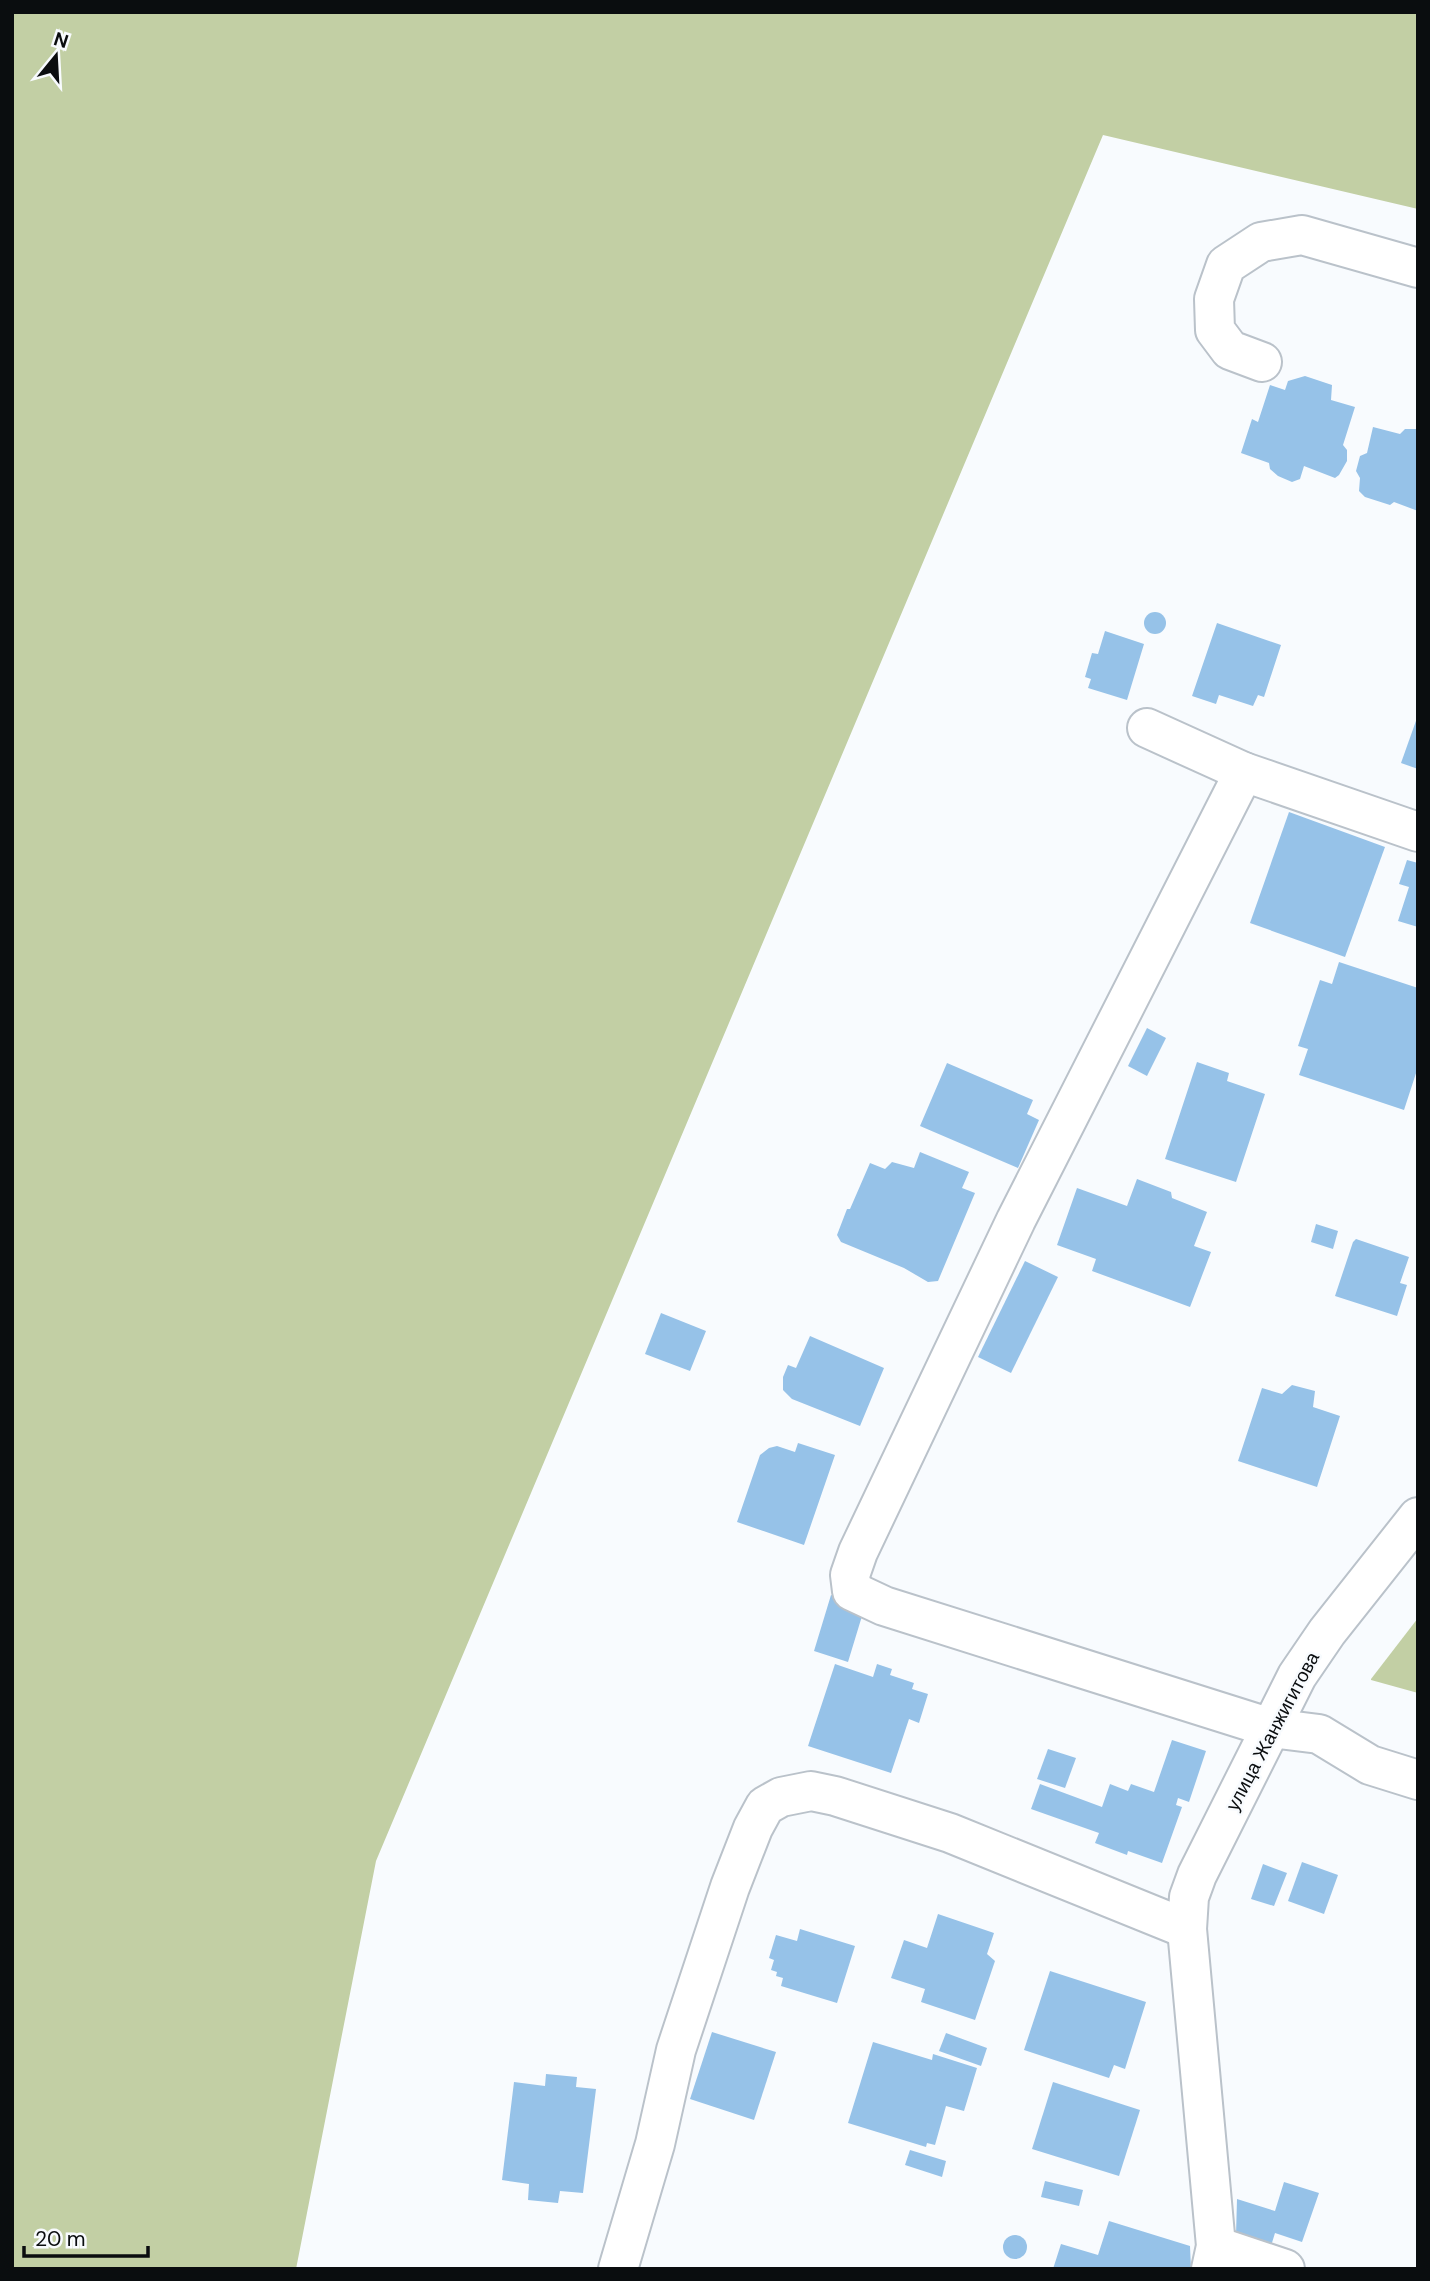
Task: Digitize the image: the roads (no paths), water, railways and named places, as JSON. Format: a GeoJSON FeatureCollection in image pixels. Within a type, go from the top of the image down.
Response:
{"type":"FeatureCollection","features":[{"type":"Feature","properties":{"kind":"street"},"geometry":{"type":"LineString","coordinates":[[1262,362],[1230,350],[1215,330],[1214,299],[1226,265],[1261,242],[1302,235],[1418,268]]}},
{"type":"Feature","properties":{"kind":"street"},"geometry":{"type":"LineString","coordinates":[[1147,728],[1244,772],[1418,832]]}},
{"type":"Feature","properties":{"kind":"street"},"geometry":{"type":"LineString","coordinates":[[1244,772],[1016,1220],[858,1552],[850,1576],[852,1591],[884,1605],[1271,1728],[1319,1734],[1370,1765],[1418,1780]]}},
{"type":"Feature","properties":{"kind":"street","name":"улица Жанжигитова"},"geometry":{"type":"LineString","coordinates":[[1213,2258],[1187,1929],[1189,1897],[1197,1875],[1297,1676],[1327,1632],[1418,1517]]}},
{"type":"Feature","properties":{"kind":"street"},"geometry":{"type":"LineString","coordinates":[[618,2269],[655,2144],[676,2050],[730,1887],[752,1828],[765,1806],[781,1797],[811,1791],[835,1796],[950,1833],[1187,1929]]}},
{"type":"Feature","properties":{"kind":"street"},"geometry":{"type":"LineString","coordinates":[[1213,2258],[1285,2269]]}}]}
